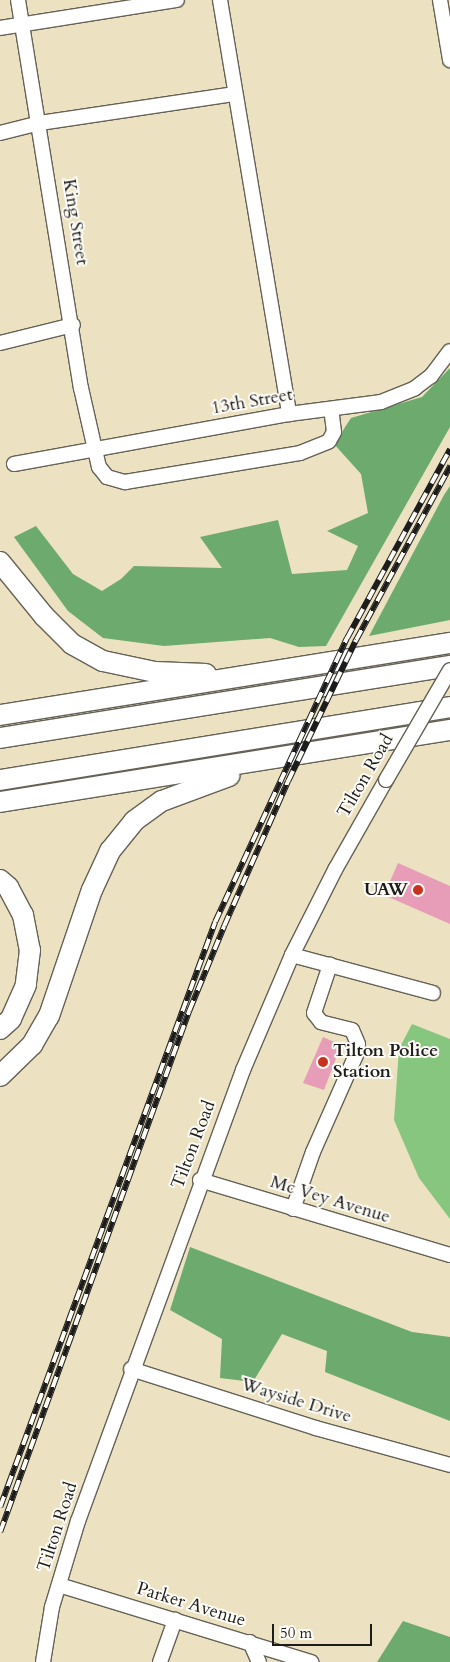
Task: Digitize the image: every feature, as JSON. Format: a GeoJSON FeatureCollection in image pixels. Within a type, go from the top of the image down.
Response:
{"type":"FeatureCollection","features":[{"type":"Feature","properties":{"kind":"highway"},"geometry":{"type":"LineString","coordinates":[[0,562],[44,616],[72,644],[103,661],[155,672],[276,672]]}},
{"type":"Feature","properties":{"kind":"highway"},"geometry":{"type":"LineString","coordinates":[[0,715],[450,643]]}},
{"type":"Feature","properties":{"kind":"highway"},"geometry":{"type":"LineString","coordinates":[[0,738],[450,666]]}},
{"type":"Feature","properties":{"kind":"highway"},"geometry":{"type":"LineString","coordinates":[[0,780],[450,707]]}},
{"type":"Feature","properties":{"kind":"highway"},"geometry":{"type":"LineString","coordinates":[[0,802],[264,762],[450,730]]}},
{"type":"Feature","properties":{"kind":"highway"},"geometry":{"type":"LineString","coordinates":[[0,1076],[32,1045],[49,1016],[92,890],[110,851],[134,821],[162,801],[264,762]]}},
{"type":"Feature","properties":{"kind":"highway"},"geometry":{"type":"LineString","coordinates":[[0,880],[8,887],[23,915],[30,950],[26,985],[11,1018],[0,1029]]}},
{"type":"Feature","properties":{"kind":"street","name":"King Street"},"geometry":{"type":"LineString","coordinates":[[18,0],[93,450],[99,467],[107,477],[125,482],[291,454],[330,442],[334,432],[331,409]]}},
{"type":"Feature","properties":{"kind":"street"},"geometry":{"type":"LineString","coordinates":[[0,28],[177,0]]}},
{"type":"Feature","properties":{"kind":"street"},"geometry":{"type":"LineString","coordinates":[[220,0],[288,414]]}},
{"type":"Feature","properties":{"kind":"street"},"geometry":{"type":"LineString","coordinates":[[440,0],[450,60]]}},
{"type":"Feature","properties":{"kind":"street"},"geometry":{"type":"LineString","coordinates":[[0,132],[40,123],[234,94]]}},
{"type":"Feature","properties":{"kind":"street"},"geometry":{"type":"LineString","coordinates":[[0,343],[73,325]]}},
{"type":"Feature","properties":{"kind":"street","name":"13th Street"},"geometry":{"type":"LineString","coordinates":[[14,464],[288,414],[381,402],[416,388],[431,376],[450,351]]}},
{"type":"Feature","properties":{"kind":"street","name":"Tilton Road"},"geometry":{"type":"LineString","coordinates":[[42,1662],[60,1584],[131,1368],[200,1180],[292,955],[336,868],[450,670]]}},
{"type":"Feature","properties":{"kind":"street"},"geometry":{"type":"LineString","coordinates":[[292,955],[433,993]]}},
{"type":"Feature","properties":{"kind":"street"},"geometry":{"type":"LineString","coordinates":[[294,1209],[358,1044],[352,1030],[321,1022],[314,1013],[330,966]]}},
{"type":"Feature","properties":{"kind":"street","name":"Mc Vey Avenue"},"geometry":{"type":"LineString","coordinates":[[200,1180],[450,1255]]}},
{"type":"Feature","properties":{"kind":"street","name":"Wayside Drive"},"geometry":{"type":"LineString","coordinates":[[131,1368],[316,1428],[450,1465]]}},
{"type":"Feature","properties":{"kind":"street","name":"Parker Avenue"},"geometry":{"type":"LineString","coordinates":[[60,1584],[311,1662]]}},
{"type":"Feature","properties":{"kind":"street"},"geometry":{"type":"LineString","coordinates":[[160,1662],[175,1620]]}},
{"type":"Feature","properties":{"kind":"street"},"geometry":{"type":"LineString","coordinates":[[250,1642],[258,1662]]}},
{"type":"Feature","properties":{"kind":"green space"},"geometry":{"type":"Polygon","coordinates":[[[450,368],[450,427],[326,646],[299,647],[270,638],[164,646],[103,638],[68,611],[14,537],[36,526],[73,574],[102,591],[121,579],[134,566],[222,568],[200,537],[278,520],[292,574],[347,570],[358,546],[327,531],[368,513],[361,474],[334,444],[351,418],[422,397],[450,368]]]}},
{"type":"Feature","properties":{"kind":"green space"},"geometry":{"type":"Polygon","coordinates":[[[450,486],[450,620],[369,636],[444,495],[450,486]]]}},
{"type":"Feature","properties":{"kind":"green space"},"geometry":{"type":"Polygon","coordinates":[[[412,1024],[450,1039],[450,1219],[419,1178],[394,1120],[399,1049],[412,1024]]]}},
{"type":"Feature","properties":{"kind":"green space"},"geometry":{"type":"Polygon","coordinates":[[[190,1247],[412,1332],[450,1337],[450,1421],[325,1372],[327,1351],[282,1334],[253,1382],[220,1378],[222,1339],[170,1310],[190,1247]]]}},
{"type":"Feature","properties":{"kind":"green space"},"geometry":{"type":"Polygon","coordinates":[[[403,1621],[450,1637],[450,1662],[377,1662],[403,1621]]]}},
{"type":"Feature","properties":{"kind":"building","name":"UAW"},"geometry":{"type":"Polygon","coordinates":[[[398,863],[450,886],[450,924],[384,895],[398,863]]]}},
{"type":"Feature","properties":{"kind":"building","name":"Tilton Police Station"},"geometry":{"type":"Polygon","coordinates":[[[323,1037],[341,1045],[324,1090],[303,1083],[323,1037]]]}},
{"type":"Feature","properties":{"kind":"railway"},"geometry":{"type":"LineString","coordinates":[[0,1507],[215,922],[347,638],[450,449]]}},
{"type":"Feature","properties":{"kind":"railway"},"geometry":{"type":"LineString","coordinates":[[0,1532],[189,1011],[224,926],[288,781],[356,640],[450,466]]}},
{"type":"Feature","properties":{"kind":"place","name":"UAW"},"geometry":{"type":"Point","coordinates":[418,890]}},
{"type":"Feature","properties":{"kind":"place","name":"Tilton Police Station"},"geometry":{"type":"Point","coordinates":[323,1062]}}]}
